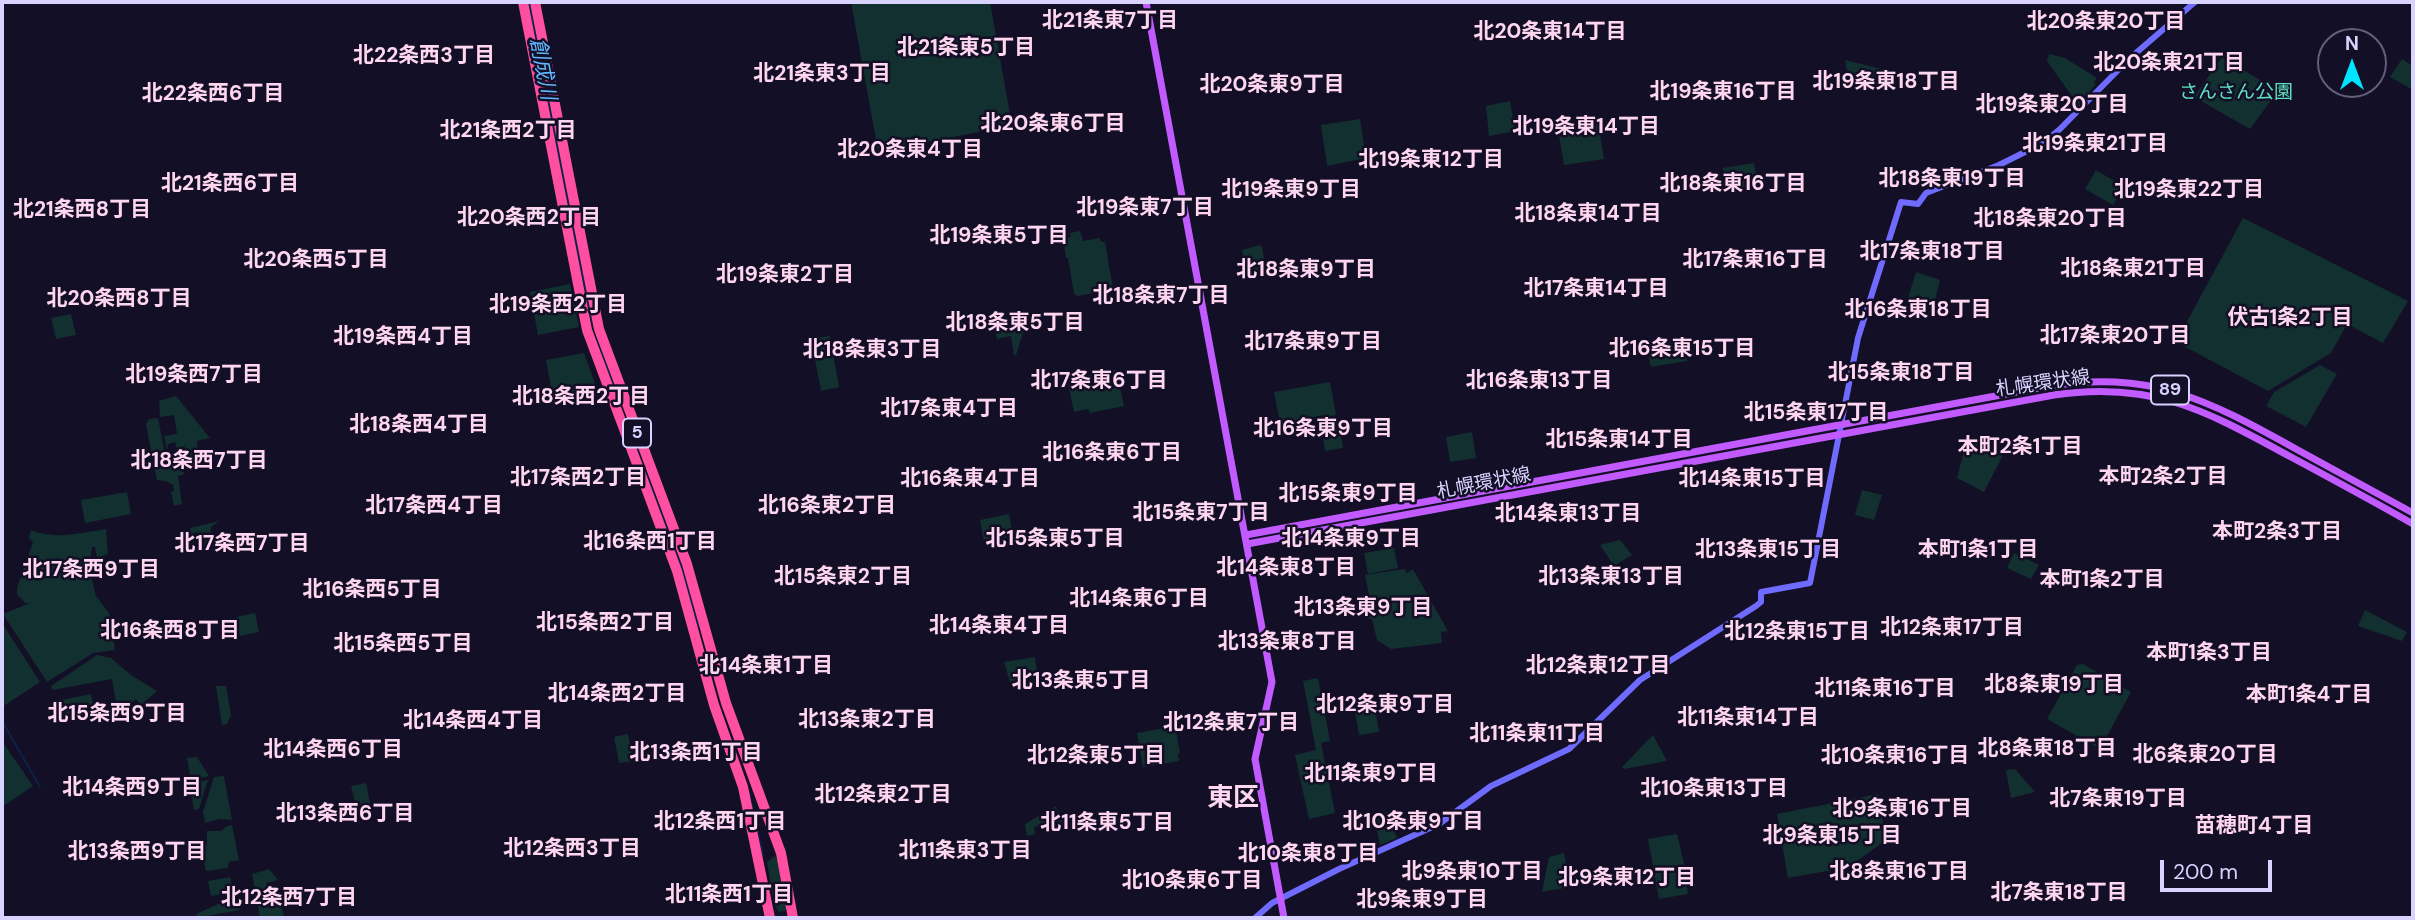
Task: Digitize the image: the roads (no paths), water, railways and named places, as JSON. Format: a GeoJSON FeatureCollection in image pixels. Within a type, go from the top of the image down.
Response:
{"type":"FeatureCollection","features":[{"type":"Feature","properties":{"kind":"highway","name":"5"},"geometry":{"type":"LineString","coordinates":[[523,2],[587,330],[677,571],[713,705],[743,787],[770,918]]}},
{"type":"Feature","properties":{"kind":"highway","name":"5"},"geometry":{"type":"LineString","coordinates":[[535,2],[599,329],[687,564],[726,703],[781,853],[793,918]]}},
{"type":"Feature","properties":{"kind":"main road"},"geometry":{"type":"LineString","coordinates":[[1146,2],[1272,682],[1255,760],[1284,918]]}},
{"type":"Feature","properties":{"kind":"main road"},"geometry":{"type":"LineString","coordinates":[[1255,918],[1272,903],[1331,872],[1439,824],[1491,786],[1569,749],[1636,683],[1756,606],[1761,602],[1761,592],[1810,583],[1858,338],[1900,202],[1918,204],[1926,193],[2007,161],[2049,138],[2129,59],[2195,2]]}},
{"type":"Feature","properties":{"kind":"main road","name":"札幌環状線"},"geometry":{"type":"LineString","coordinates":[[1245,535],[2053,386],[2092,382],[2137,384],[2172,391],[2217,407],[2413,513]]}},
{"type":"Feature","properties":{"kind":"main road","name":"札幌環状線"},"geometry":{"type":"LineString","coordinates":[[1247,544],[2068,393],[2111,391],[2179,403],[2214,416],[2413,524]]}},
{"type":"Feature","properties":{"kind":"waterway","name":"創成川"},"geometry":{"type":"LineString","coordinates":[[529,2],[590,314],[614,390]]}},
{"type":"Feature","properties":{"kind":"waterway","name":"創成川"},"geometry":{"type":"LineString","coordinates":[[634,443],[684,574],[698,627]]}},
{"type":"Feature","properties":{"kind":"waterway","name":"創成川"},"geometry":{"type":"LineString","coordinates":[[705,654],[710,671]]}},
{"type":"Feature","properties":{"kind":"waterway"},"geometry":{"type":"LineString","coordinates":[[2,721],[40,787]]}},
{"type":"Feature","properties":{"kind":"waterway","name":"創成川"},"geometry":{"type":"LineString","coordinates":[[749,793],[763,855]]}},
{"type":"Feature","properties":{"kind":"district","name":"北21条東7丁目"},"geometry":{"type":"Point","coordinates":[1110,21]}},
{"type":"Feature","properties":{"kind":"district","name":"北20条東20丁目"},"geometry":{"type":"Point","coordinates":[2106,22]}},
{"type":"Feature","properties":{"kind":"district","name":"北20条東14丁目"},"geometry":{"type":"Point","coordinates":[1550,32]}},
{"type":"Feature","properties":{"kind":"district","name":"北21条東5丁目"},"geometry":{"type":"Point","coordinates":[966,48]}},
{"type":"Feature","properties":{"kind":"district","name":"北22条西3丁目"},"geometry":{"type":"Point","coordinates":[424,56]}},
{"type":"Feature","properties":{"kind":"district","name":"北20条東21丁目"},"geometry":{"type":"Point","coordinates":[2169,63]}},
{"type":"Feature","properties":{"kind":"district","name":"北21条東3丁目"},"geometry":{"type":"Point","coordinates":[822,74]}},
{"type":"Feature","properties":{"kind":"district","name":"北19条東18丁目"},"geometry":{"type":"Point","coordinates":[1886,82]}},
{"type":"Feature","properties":{"kind":"district","name":"北20条東9丁目"},"geometry":{"type":"Point","coordinates":[1272,85]}},
{"type":"Feature","properties":{"kind":"district","name":"北19条東16丁目"},"geometry":{"type":"Point","coordinates":[1723,92]}},
{"type":"Feature","properties":{"kind":"district","name":"北22条西6丁目"},"geometry":{"type":"Point","coordinates":[213,94]}},
{"type":"Feature","properties":{"kind":"district","name":"北19条東20丁目"},"geometry":{"type":"Point","coordinates":[2052,105]}},
{"type":"Feature","properties":{"kind":"district","name":"北20条東6丁目"},"geometry":{"type":"Point","coordinates":[1053,124]}},
{"type":"Feature","properties":{"kind":"district","name":"北19条東14丁目"},"geometry":{"type":"Point","coordinates":[1586,127]}},
{"type":"Feature","properties":{"kind":"district","name":"北21条西2丁目"},"geometry":{"type":"Point","coordinates":[508,131]}},
{"type":"Feature","properties":{"kind":"district","name":"北19条東21丁目"},"geometry":{"type":"Point","coordinates":[2095,144]}},
{"type":"Feature","properties":{"kind":"district","name":"北20条東4丁目"},"geometry":{"type":"Point","coordinates":[910,150]}},
{"type":"Feature","properties":{"kind":"district","name":"北19条東12丁目"},"geometry":{"type":"Point","coordinates":[1431,160]}},
{"type":"Feature","properties":{"kind":"district","name":"北18条東19丁目"},"geometry":{"type":"Point","coordinates":[1952,179]}},
{"type":"Feature","properties":{"kind":"district","name":"北21条西6丁目"},"geometry":{"type":"Point","coordinates":[230,184]}},
{"type":"Feature","properties":{"kind":"district","name":"北18条東16丁目"},"geometry":{"type":"Point","coordinates":[1733,184]}},
{"type":"Feature","properties":{"kind":"district","name":"北19条東9丁目"},"geometry":{"type":"Point","coordinates":[1291,190]}},
{"type":"Feature","properties":{"kind":"district","name":"北19条東22丁目"},"geometry":{"type":"Point","coordinates":[2189,190]}},
{"type":"Feature","properties":{"kind":"district","name":"北19条東7丁目"},"geometry":{"type":"Point","coordinates":[1145,208]}},
{"type":"Feature","properties":{"kind":"district","name":"北21条西8丁目"},"geometry":{"type":"Point","coordinates":[82,210]}},
{"type":"Feature","properties":{"kind":"district","name":"北18条東14丁目"},"geometry":{"type":"Point","coordinates":[1588,214]}},
{"type":"Feature","properties":{"kind":"district","name":"北20条西2丁目"},"geometry":{"type":"Point","coordinates":[529,218]}},
{"type":"Feature","properties":{"kind":"district","name":"北18条東20丁目"},"geometry":{"type":"Point","coordinates":[2050,219]}},
{"type":"Feature","properties":{"kind":"district","name":"北19条東5丁目"},"geometry":{"type":"Point","coordinates":[999,236]}},
{"type":"Feature","properties":{"kind":"district","name":"北17条東18丁目"},"geometry":{"type":"Point","coordinates":[1932,252]}},
{"type":"Feature","properties":{"kind":"district","name":"北20条西5丁目"},"geometry":{"type":"Point","coordinates":[316,260]}},
{"type":"Feature","properties":{"kind":"district","name":"北17条東16丁目"},"geometry":{"type":"Point","coordinates":[1755,260]}},
{"type":"Feature","properties":{"kind":"district","name":"北18条東21丁目"},"geometry":{"type":"Point","coordinates":[2133,269]}},
{"type":"Feature","properties":{"kind":"district","name":"北18条東9丁目"},"geometry":{"type":"Point","coordinates":[1306,270]}},
{"type":"Feature","properties":{"kind":"district","name":"北19条東2丁目"},"geometry":{"type":"Point","coordinates":[785,275]}},
{"type":"Feature","properties":{"kind":"district","name":"北17条東14丁目"},"geometry":{"type":"Point","coordinates":[1596,289]}},
{"type":"Feature","properties":{"kind":"district","name":"北18条東7丁目"},"geometry":{"type":"Point","coordinates":[1161,296]}},
{"type":"Feature","properties":{"kind":"district","name":"北20条西8丁目"},"geometry":{"type":"Point","coordinates":[119,299]}},
{"type":"Feature","properties":{"kind":"district","name":"北19条西2丁目"},"geometry":{"type":"Point","coordinates":[558,305]}},
{"type":"Feature","properties":{"kind":"district","name":"北16条東18丁目"},"geometry":{"type":"Point","coordinates":[1918,310]}},
{"type":"Feature","properties":{"kind":"district","name":"伏古1条2丁目"},"geometry":{"type":"Point","coordinates":[2290,318]}},
{"type":"Feature","properties":{"kind":"district","name":"北18条東5丁目"},"geometry":{"type":"Point","coordinates":[1015,323]}},
{"type":"Feature","properties":{"kind":"district","name":"北17条東20丁目"},"geometry":{"type":"Point","coordinates":[2115,336]}},
{"type":"Feature","properties":{"kind":"district","name":"北19条西4丁目"},"geometry":{"type":"Point","coordinates":[403,337]}},
{"type":"Feature","properties":{"kind":"district","name":"北17条東9丁目"},"geometry":{"type":"Point","coordinates":[1313,342]}},
{"type":"Feature","properties":{"kind":"district","name":"北16条東15丁目"},"geometry":{"type":"Point","coordinates":[1682,349]}},
{"type":"Feature","properties":{"kind":"district","name":"北18条東3丁目"},"geometry":{"type":"Point","coordinates":[872,350]}},
{"type":"Feature","properties":{"kind":"district","name":"北15条東18丁目"},"geometry":{"type":"Point","coordinates":[1901,373]}},
{"type":"Feature","properties":{"kind":"district","name":"北19条西7丁目"},"geometry":{"type":"Point","coordinates":[194,375]}},
{"type":"Feature","properties":{"kind":"district","name":"北17条東6丁目"},"geometry":{"type":"Point","coordinates":[1099,381]}},
{"type":"Feature","properties":{"kind":"district","name":"北16条東13丁目"},"geometry":{"type":"Point","coordinates":[1539,381]}},
{"type":"Feature","properties":{"kind":"district","name":"北18条西2丁目"},"geometry":{"type":"Point","coordinates":[581,397]}},
{"type":"Feature","properties":{"kind":"district","name":"北17条東4丁目"},"geometry":{"type":"Point","coordinates":[949,409]}},
{"type":"Feature","properties":{"kind":"district","name":"北15条東17丁目"},"geometry":{"type":"Point","coordinates":[1816,413]}},
{"type":"Feature","properties":{"kind":"district","name":"北18条西4丁目"},"geometry":{"type":"Point","coordinates":[419,425]}},
{"type":"Feature","properties":{"kind":"district","name":"北16条東9丁目"},"geometry":{"type":"Point","coordinates":[1323,429]}},
{"type":"Feature","properties":{"kind":"district","name":"北15条東14丁目"},"geometry":{"type":"Point","coordinates":[1619,440]}},
{"type":"Feature","properties":{"kind":"district","name":"本町2条1丁目"},"geometry":{"type":"Point","coordinates":[2020,447]}},
{"type":"Feature","properties":{"kind":"district","name":"北16条東6丁目"},"geometry":{"type":"Point","coordinates":[1112,453]}},
{"type":"Feature","properties":{"kind":"district","name":"北18条西7丁目"},"geometry":{"type":"Point","coordinates":[199,461]}},
{"type":"Feature","properties":{"kind":"district","name":"本町2条2丁目"},"geometry":{"type":"Point","coordinates":[2163,477]}},
{"type":"Feature","properties":{"kind":"district","name":"北17条西2丁目"},"geometry":{"type":"Point","coordinates":[578,478]}},
{"type":"Feature","properties":{"kind":"district","name":"北16条東4丁目"},"geometry":{"type":"Point","coordinates":[970,479]}},
{"type":"Feature","properties":{"kind":"district","name":"北14条東15丁目"},"geometry":{"type":"Point","coordinates":[1752,479]}},
{"type":"Feature","properties":{"kind":"district","name":"北15条東9丁目"},"geometry":{"type":"Point","coordinates":[1348,494]}},
{"type":"Feature","properties":{"kind":"district","name":"北17条西4丁目"},"geometry":{"type":"Point","coordinates":[434,506]}},
{"type":"Feature","properties":{"kind":"district","name":"北16条東2丁目"},"geometry":{"type":"Point","coordinates":[827,506]}},
{"type":"Feature","properties":{"kind":"district","name":"北15条東7丁目"},"geometry":{"type":"Point","coordinates":[1201,513]}},
{"type":"Feature","properties":{"kind":"district","name":"北14条東13丁目"},"geometry":{"type":"Point","coordinates":[1568,514]}},
{"type":"Feature","properties":{"kind":"district","name":"本町2条3丁目"},"geometry":{"type":"Point","coordinates":[2277,532]}},
{"type":"Feature","properties":{"kind":"district","name":"北15条東5丁目"},"geometry":{"type":"Point","coordinates":[1055,539]}},
{"type":"Feature","properties":{"kind":"district","name":"北14条東9丁目"},"geometry":{"type":"Point","coordinates":[1351,539]}},
{"type":"Feature","properties":{"kind":"district","name":"北16条西1丁目"},"geometry":{"type":"Point","coordinates":[650,542]}},
{"type":"Feature","properties":{"kind":"district","name":"北17条西7丁目"},"geometry":{"type":"Point","coordinates":[242,544]}},
{"type":"Feature","properties":{"kind":"district","name":"北13条東15丁目"},"geometry":{"type":"Point","coordinates":[1768,550]}},
{"type":"Feature","properties":{"kind":"district","name":"本町1条1丁目"},"geometry":{"type":"Point","coordinates":[1978,550]}},
{"type":"Feature","properties":{"kind":"district","name":"北14条東8丁目"},"geometry":{"type":"Point","coordinates":[1286,568]}},
{"type":"Feature","properties":{"kind":"district","name":"北17条西9丁目"},"geometry":{"type":"Point","coordinates":[91,570]}},
{"type":"Feature","properties":{"kind":"district","name":"北15条東2丁目"},"geometry":{"type":"Point","coordinates":[843,577]}},
{"type":"Feature","properties":{"kind":"district","name":"北13条東13丁目"},"geometry":{"type":"Point","coordinates":[1611,577]}},
{"type":"Feature","properties":{"kind":"district","name":"本町1条2丁目"},"geometry":{"type":"Point","coordinates":[2102,580]}},
{"type":"Feature","properties":{"kind":"district","name":"北16条西5丁目"},"geometry":{"type":"Point","coordinates":[372,590]}},
{"type":"Feature","properties":{"kind":"district","name":"北14条東6丁目"},"geometry":{"type":"Point","coordinates":[1139,599]}},
{"type":"Feature","properties":{"kind":"district","name":"北13条東9丁目"},"geometry":{"type":"Point","coordinates":[1363,608]}},
{"type":"Feature","properties":{"kind":"district","name":"北15条西2丁目"},"geometry":{"type":"Point","coordinates":[605,623]}},
{"type":"Feature","properties":{"kind":"district","name":"北14条東4丁目"},"geometry":{"type":"Point","coordinates":[999,626]}},
{"type":"Feature","properties":{"kind":"district","name":"北12条東17丁目"},"geometry":{"type":"Point","coordinates":[1952,628]}},
{"type":"Feature","properties":{"kind":"district","name":"北16条西8丁目"},"geometry":{"type":"Point","coordinates":[170,631]}},
{"type":"Feature","properties":{"kind":"district","name":"北12条東15丁目"},"geometry":{"type":"Point","coordinates":[1797,632]}},
{"type":"Feature","properties":{"kind":"district","name":"北13条東8丁目"},"geometry":{"type":"Point","coordinates":[1287,642]}},
{"type":"Feature","properties":{"kind":"district","name":"北15条西5丁目"},"geometry":{"type":"Point","coordinates":[403,644]}},
{"type":"Feature","properties":{"kind":"district","name":"本町1条3丁目"},"geometry":{"type":"Point","coordinates":[2209,653]}},
{"type":"Feature","properties":{"kind":"district","name":"北14条東1丁目"},"geometry":{"type":"Point","coordinates":[766,666]}},
{"type":"Feature","properties":{"kind":"district","name":"北12条東12丁目"},"geometry":{"type":"Point","coordinates":[1598,666]}},
{"type":"Feature","properties":{"kind":"district","name":"北13条東5丁目"},"geometry":{"type":"Point","coordinates":[1081,681]}},
{"type":"Feature","properties":{"kind":"district","name":"北8条東19丁目"},"geometry":{"type":"Point","coordinates":[2054,685]}},
{"type":"Feature","properties":{"kind":"district","name":"北11条東16丁目"},"geometry":{"type":"Point","coordinates":[1885,689]}},
{"type":"Feature","properties":{"kind":"district","name":"北14条西2丁目"},"geometry":{"type":"Point","coordinates":[617,694]}},
{"type":"Feature","properties":{"kind":"district","name":"本町1条4丁目"},"geometry":{"type":"Point","coordinates":[2309,695]}},
{"type":"Feature","properties":{"kind":"district","name":"北12条東9丁目"},"geometry":{"type":"Point","coordinates":[1385,705]}},
{"type":"Feature","properties":{"kind":"district","name":"北15条西9丁目"},"geometry":{"type":"Point","coordinates":[117,714]}},
{"type":"Feature","properties":{"kind":"district","name":"北11条東14丁目"},"geometry":{"type":"Point","coordinates":[1748,718]}},
{"type":"Feature","properties":{"kind":"district","name":"北13条東2丁目"},"geometry":{"type":"Point","coordinates":[867,720]}},
{"type":"Feature","properties":{"kind":"district","name":"北14条西4丁目"},"geometry":{"type":"Point","coordinates":[473,721]}},
{"type":"Feature","properties":{"kind":"district","name":"北12条東7丁目"},"geometry":{"type":"Point","coordinates":[1231,723]}},
{"type":"Feature","properties":{"kind":"district","name":"北11条東11丁目"},"geometry":{"type":"Point","coordinates":[1537,734]}},
{"type":"Feature","properties":{"kind":"district","name":"北8条東18丁目"},"geometry":{"type":"Point","coordinates":[2047,749]}},
{"type":"Feature","properties":{"kind":"district","name":"北14条西6丁目"},"geometry":{"type":"Point","coordinates":[333,750]}},
{"type":"Feature","properties":{"kind":"district","name":"北13条西1丁目"},"geometry":{"type":"Point","coordinates":[696,753]}},
{"type":"Feature","properties":{"kind":"district","name":"北6条東20丁目"},"geometry":{"type":"Point","coordinates":[2205,755]}},
{"type":"Feature","properties":{"kind":"district","name":"北12条東5丁目"},"geometry":{"type":"Point","coordinates":[1096,756]}},
{"type":"Feature","properties":{"kind":"district","name":"北10条東16丁目"},"geometry":{"type":"Point","coordinates":[1895,756]}},
{"type":"Feature","properties":{"kind":"district","name":"北11条東9丁目"},"geometry":{"type":"Point","coordinates":[1371,774]}},
{"type":"Feature","properties":{"kind":"district","name":"北14条西9丁目"},"geometry":{"type":"Point","coordinates":[132,788]}},
{"type":"Feature","properties":{"kind":"district","name":"北10条東13丁目"},"geometry":{"type":"Point","coordinates":[1714,789]}},
{"type":"Feature","properties":{"kind":"district","name":"北12条東2丁目"},"geometry":{"type":"Point","coordinates":[883,795]}},
{"type":"Feature","properties":{"kind":"district","name":"東区"},"geometry":{"type":"Point","coordinates":[1233,799]}},
{"type":"Feature","properties":{"kind":"district","name":"北7条東19丁目"},"geometry":{"type":"Point","coordinates":[2118,799]}},
{"type":"Feature","properties":{"kind":"district","name":"北9条東16丁目"},"geometry":{"type":"Point","coordinates":[1902,809]}},
{"type":"Feature","properties":{"kind":"district","name":"北13条西6丁目"},"geometry":{"type":"Point","coordinates":[345,814]}},
{"type":"Feature","properties":{"kind":"district","name":"北12条西1丁目"},"geometry":{"type":"Point","coordinates":[720,822]}},
{"type":"Feature","properties":{"kind":"district","name":"北10条東9丁目"},"geometry":{"type":"Point","coordinates":[1413,822]}},
{"type":"Feature","properties":{"kind":"district","name":"北11条東5丁目"},"geometry":{"type":"Point","coordinates":[1107,823]}},
{"type":"Feature","properties":{"kind":"district","name":"苗穂町4丁目"},"geometry":{"type":"Point","coordinates":[2254,826]}},
{"type":"Feature","properties":{"kind":"district","name":"北9条東15丁目"},"geometry":{"type":"Point","coordinates":[1832,836]}},
{"type":"Feature","properties":{"kind":"district","name":"北12条西3丁目"},"geometry":{"type":"Point","coordinates":[572,849]}},
{"type":"Feature","properties":{"kind":"district","name":"北11条東3丁目"},"geometry":{"type":"Point","coordinates":[965,851]}},
{"type":"Feature","properties":{"kind":"district","name":"北13条西9丁目"},"geometry":{"type":"Point","coordinates":[137,852]}},
{"type":"Feature","properties":{"kind":"district","name":"北10条東8丁目"},"geometry":{"type":"Point","coordinates":[1308,854]}},
{"type":"Feature","properties":{"kind":"district","name":"北9条東10丁目"},"geometry":{"type":"Point","coordinates":[1472,872]}},
{"type":"Feature","properties":{"kind":"district","name":"北8条東16丁目"},"geometry":{"type":"Point","coordinates":[1899,872]}},
{"type":"Feature","properties":{"kind":"district","name":"北9条東12丁目"},"geometry":{"type":"Point","coordinates":[1627,878]}},
{"type":"Feature","properties":{"kind":"district","name":"北10条東6丁目"},"geometry":{"type":"Point","coordinates":[1192,881]}},
{"type":"Feature","properties":{"kind":"district","name":"北7条東18丁目"},"geometry":{"type":"Point","coordinates":[2059,893]}},
{"type":"Feature","properties":{"kind":"district","name":"北11条西1丁目"},"geometry":{"type":"Point","coordinates":[729,895]}},
{"type":"Feature","properties":{"kind":"district","name":"北12条西7丁目"},"geometry":{"type":"Point","coordinates":[289,898]}},
{"type":"Feature","properties":{"kind":"district","name":"北9条東9丁目"},"geometry":{"type":"Point","coordinates":[1422,900]}},
{"type":"Feature","properties":{"kind":"park label","name":"さんさん公園"},"geometry":{"type":"Point","coordinates":[2236,93]}}]}
